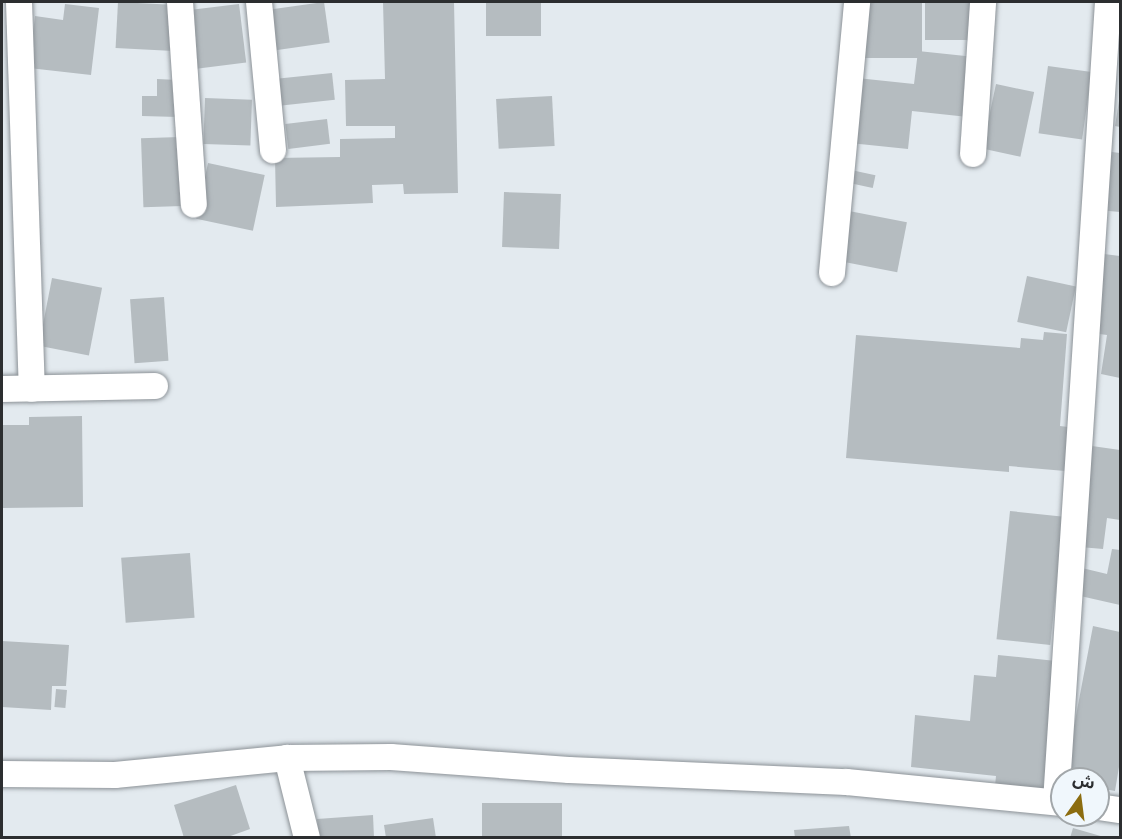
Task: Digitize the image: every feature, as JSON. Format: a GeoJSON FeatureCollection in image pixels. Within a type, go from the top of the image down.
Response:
{"type":"FeatureCollection","features":[{"type":"Feature","properties":{"kind":"street"},"geometry":{"type":"LineString","coordinates":[[19,2],[32,389]]}},
{"type":"Feature","properties":{"kind":"street"},"geometry":{"type":"LineString","coordinates":[[180,2],[194,205]]}},
{"type":"Feature","properties":{"kind":"street"},"geometry":{"type":"LineString","coordinates":[[259,2],[273,150]]}},
{"type":"Feature","properties":{"kind":"street"},"geometry":{"type":"LineString","coordinates":[[832,273],[857,2]]}},
{"type":"Feature","properties":{"kind":"street"},"geometry":{"type":"LineString","coordinates":[[973,154],[984,2]]}},
{"type":"Feature","properties":{"kind":"street"},"geometry":{"type":"LineString","coordinates":[[1061,767],[1107,2]]}},
{"type":"Feature","properties":{"kind":"street"},"geometry":{"type":"LineString","coordinates":[[2,389],[155,386]]}},
{"type":"Feature","properties":{"kind":"street"},"geometry":{"type":"LineString","coordinates":[[2,774],[115,775],[287,758],[392,757],[847,782],[1050,801]]}},
{"type":"Feature","properties":{"kind":"street"},"geometry":{"type":"LineString","coordinates":[[287,758],[307,837]]}},
{"type":"Feature","properties":{"kind":"building"},"geometry":{"type":"Polygon","coordinates":[[[118,2],[176,5],[174,51],[116,48],[118,2]]]}},
{"type":"Feature","properties":{"kind":"building"},"geometry":{"type":"Polygon","coordinates":[[[324,2],[330,43],[272,51],[267,10],[324,2]]]}},
{"type":"Feature","properties":{"kind":"building"},"geometry":{"type":"Polygon","coordinates":[[[383,2],[454,2],[458,193],[404,194],[403,184],[372,185],[373,203],[276,207],[275,158],[340,157],[340,139],[395,138],[395,126],[346,126],[345,80],[385,79],[383,2]]]}},
{"type":"Feature","properties":{"kind":"building"},"geometry":{"type":"Polygon","coordinates":[[[486,2],[541,2],[541,36],[486,36],[486,2]]]}},
{"type":"Feature","properties":{"kind":"building"},"geometry":{"type":"Polygon","coordinates":[[[863,2],[922,2],[922,58],[863,58],[863,2]]]}},
{"type":"Feature","properties":{"kind":"building"},"geometry":{"type":"Polygon","coordinates":[[[925,2],[973,2],[973,40],[925,40],[925,2]]]}},
{"type":"Feature","properties":{"kind":"building"},"geometry":{"type":"Polygon","coordinates":[[[65,4],[99,8],[91,75],[29,68],[35,16],[63,20],[65,4]]]}},
{"type":"Feature","properties":{"kind":"building"},"geometry":{"type":"Polygon","coordinates":[[[239,4],[246,63],[191,69],[183,11],[239,4]]]}},
{"type":"Feature","properties":{"kind":"building"},"geometry":{"type":"Polygon","coordinates":[[[918,51],[975,57],[968,117],[912,111],[908,149],[850,143],[857,78],[914,84],[918,51]]]}},
{"type":"Feature","properties":{"kind":"building"},"geometry":{"type":"Polygon","coordinates":[[[1048,66],[1092,72],[1082,139],[1039,133],[1048,66]]]}},
{"type":"Feature","properties":{"kind":"building"},"geometry":{"type":"Polygon","coordinates":[[[332,73],[335,100],[277,106],[274,79],[332,73]]]}},
{"type":"Feature","properties":{"kind":"building"},"geometry":{"type":"Polygon","coordinates":[[[157,79],[178,80],[178,117],[142,116],[142,96],[157,96],[157,79]]]}},
{"type":"Feature","properties":{"kind":"building"},"geometry":{"type":"Polygon","coordinates":[[[996,84],[1034,92],[1020,157],[982,149],[996,84]]]}},
{"type":"Feature","properties":{"kind":"building"},"geometry":{"type":"Polygon","coordinates":[[[552,96],[555,146],[499,149],[496,99],[552,96]]]}},
{"type":"Feature","properties":{"kind":"building"},"geometry":{"type":"Polygon","coordinates":[[[205,98],[252,100],[250,146],[203,144],[205,98]]]}},
{"type":"Feature","properties":{"kind":"building"},"geometry":{"type":"Polygon","coordinates":[[[1120,101],[1120,127],[1115,126],[1120,101]]]}},
{"type":"Feature","properties":{"kind":"building"},"geometry":{"type":"Polygon","coordinates":[[[327,119],[330,144],[288,149],[285,124],[327,119]]]}},
{"type":"Feature","properties":{"kind":"building"},"geometry":{"type":"Polygon","coordinates":[[[180,137],[182,206],[143,207],[141,138],[180,137]]]}},
{"type":"Feature","properties":{"kind":"building"},"geometry":{"type":"Polygon","coordinates":[[[1104,151],[1120,153],[1120,212],[1098,210],[1104,151]]]}},
{"type":"Feature","properties":{"kind":"building"},"geometry":{"type":"Polygon","coordinates":[[[208,163],[265,175],[253,231],[196,219],[208,163]]]}},
{"type":"Feature","properties":{"kind":"building"},"geometry":{"type":"Polygon","coordinates":[[[851,170],[875,175],[873,188],[848,183],[851,170]]]}},
{"type":"Feature","properties":{"kind":"building"},"geometry":{"type":"Polygon","coordinates":[[[504,192],[561,194],[559,249],[502,247],[504,192]]]}},
{"type":"Feature","properties":{"kind":"building"},"geometry":{"type":"Polygon","coordinates":[[[849,211],[907,222],[897,272],[839,261],[849,211]]]}},
{"type":"Feature","properties":{"kind":"building"},"geometry":{"type":"Polygon","coordinates":[[[1104,254],[1120,256],[1120,378],[1101,374],[1107,335],[1092,333],[1104,254]]]}},
{"type":"Feature","properties":{"kind":"building"},"geometry":{"type":"Polygon","coordinates":[[[1027,276],[1076,286],[1066,332],[1017,322],[1027,276]]]}},
{"type":"Feature","properties":{"kind":"building"},"geometry":{"type":"Polygon","coordinates":[[[52,278],[102,288],[89,355],[39,346],[52,278]]]}},
{"type":"Feature","properties":{"kind":"building"},"geometry":{"type":"Polygon","coordinates":[[[164,297],[168,361],[135,363],[130,299],[164,297]]]}},
{"type":"Feature","properties":{"kind":"building"},"geometry":{"type":"Polygon","coordinates":[[[1044,332],[1067,334],[1060,426],[1068,427],[1065,471],[1009,466],[1009,472],[846,458],[856,335],[1020,348],[1021,338],[1043,340],[1044,332]]]}},
{"type":"Feature","properties":{"kind":"building"},"geometry":{"type":"Polygon","coordinates":[[[82,416],[83,507],[2,508],[2,425],[29,425],[29,417],[82,416]]]}},
{"type":"Feature","properties":{"kind":"building"},"geometry":{"type":"Polygon","coordinates":[[[1092,446],[1120,450],[1120,520],[1107,518],[1103,549],[1080,547],[1092,446]]]}},
{"type":"Feature","properties":{"kind":"building"},"geometry":{"type":"Polygon","coordinates":[[[1010,511],[1064,517],[1050,645],[997,639],[1010,511]]]}},
{"type":"Feature","properties":{"kind":"building"},"geometry":{"type":"Polygon","coordinates":[[[1112,549],[1120,550],[1120,605],[1076,595],[1082,568],[1107,574],[1112,549]]]}},
{"type":"Feature","properties":{"kind":"building"},"geometry":{"type":"Polygon","coordinates":[[[190,553],[195,618],[126,623],[121,558],[190,553]]]}},
{"type":"Feature","properties":{"kind":"building"},"geometry":{"type":"Polygon","coordinates":[[[1093,626],[1120,632],[1120,761],[1115,791],[1110,790],[1110,767],[1066,767],[1093,626]]]}},
{"type":"Feature","properties":{"kind":"building"},"geometry":{"type":"Polygon","coordinates":[[[2,641],[69,645],[66,686],[52,686],[51,710],[2,707],[2,641]]]}},
{"type":"Feature","properties":{"kind":"building"},"geometry":{"type":"Polygon","coordinates":[[[998,655],[1056,661],[1043,791],[995,786],[996,776],[911,767],[915,715],[970,721],[974,675],[996,677],[998,655]]]}},
{"type":"Feature","properties":{"kind":"building"},"geometry":{"type":"Polygon","coordinates":[[[56,689],[67,690],[65,708],[54,707],[56,689]]]}},
{"type":"Feature","properties":{"kind":"building"},"geometry":{"type":"Polygon","coordinates":[[[236,785],[250,829],[225,838],[184,838],[174,805],[236,785]]]}},
{"type":"Feature","properties":{"kind":"building"},"geometry":{"type":"Polygon","coordinates":[[[482,803],[562,803],[562,838],[482,838],[482,803]]]}},
{"type":"Feature","properties":{"kind":"building"},"geometry":{"type":"Polygon","coordinates":[[[373,815],[374,838],[319,838],[317,819],[373,815]]]}},
{"type":"Feature","properties":{"kind":"building"},"geometry":{"type":"Polygon","coordinates":[[[433,818],[436,838],[386,838],[384,825],[433,818]]]}},
{"type":"Feature","properties":{"kind":"building"},"geometry":{"type":"Polygon","coordinates":[[[849,826],[851,838],[795,838],[794,830],[849,826]]]}},
{"type":"Feature","properties":{"kind":"building"},"geometry":{"type":"Polygon","coordinates":[[[1073,828],[1104,837],[1104,838],[1070,838],[1073,828]]]}}]}
